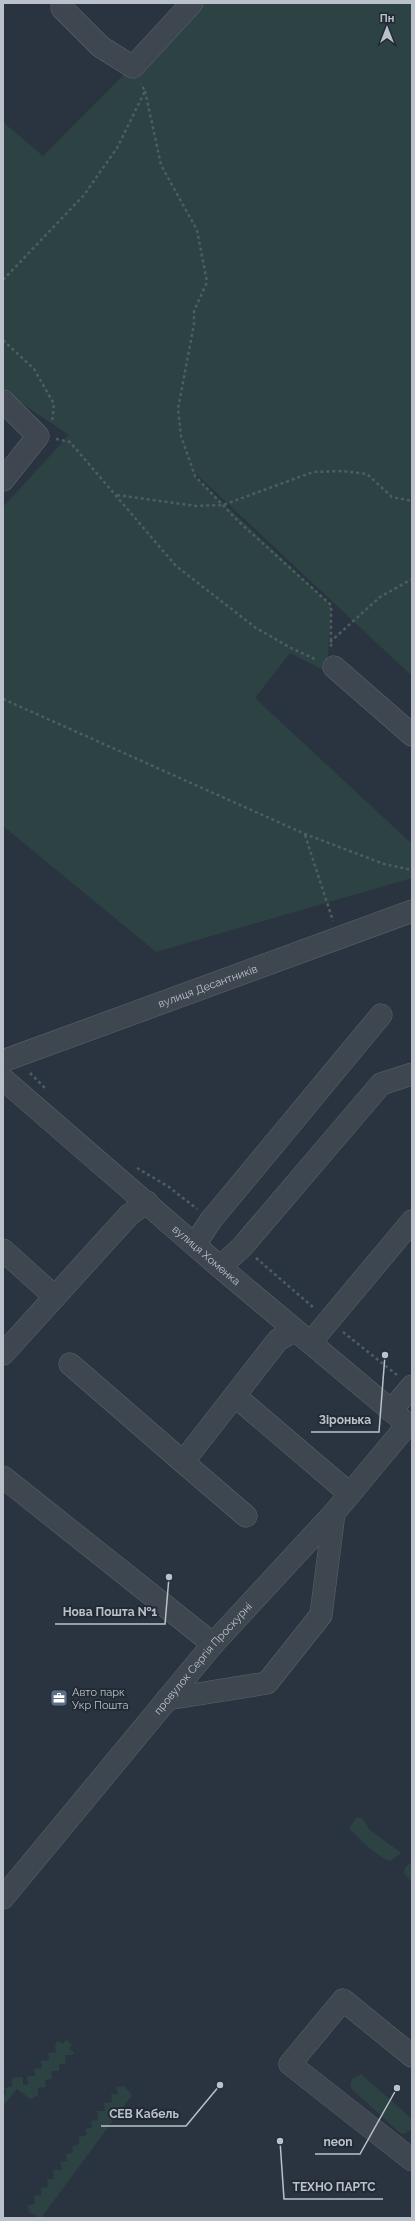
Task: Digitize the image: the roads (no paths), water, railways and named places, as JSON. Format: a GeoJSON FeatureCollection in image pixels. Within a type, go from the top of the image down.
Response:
{"type":"FeatureCollection","features":[{"type":"Feature","properties":{"kind":"street"},"geometry":{"type":"LineString","coordinates":[[62,8],[101,47],[133,67],[192,3]]}},
{"type":"Feature","properties":{"kind":"street"},"geometry":{"type":"LineString","coordinates":[[3,401],[45,437],[3,480]]}},
{"type":"Feature","properties":{"kind":"street"},"geometry":{"type":"LineString","coordinates":[[334,667],[412,735]]}},
{"type":"Feature","properties":{"kind":"street","name":"вулиця Десантників"},"geometry":{"type":"LineString","coordinates":[[3,1061],[338,939],[412,910]]}},
{"type":"Feature","properties":{"kind":"street"},"geometry":{"type":"LineString","coordinates":[[195,1244],[211,1220],[381,1015]]}},
{"type":"Feature","properties":{"kind":"street"},"geometry":{"type":"LineString","coordinates":[[220,1267],[242,1247],[381,1084],[412,1074]]}},
{"type":"Feature","properties":{"kind":"street","name":"вулиця Хоменка"},"geometry":{"type":"LineString","coordinates":[[3,1079],[147,1202],[220,1267],[410,1426]]}},
{"type":"Feature","properties":{"kind":"street"},"geometry":{"type":"LineString","coordinates":[[3,1354],[129,1215],[147,1202]]}},
{"type":"Feature","properties":{"kind":"street"},"geometry":{"type":"LineString","coordinates":[[183,1462],[278,1340],[303,1336],[412,1221]]}},
{"type":"Feature","properties":{"kind":"street"},"geometry":{"type":"LineString","coordinates":[[3,1250],[55,1297]]}},
{"type":"Feature","properties":{"kind":"street"},"geometry":{"type":"LineString","coordinates":[[70,1364],[246,1516]]}},
{"type":"Feature","properties":{"kind":"street"},"geometry":{"type":"LineString","coordinates":[[391,1411],[412,1386]]}},
{"type":"Feature","properties":{"kind":"street"},"geometry":{"type":"LineString","coordinates":[[235,1396],[350,1494]]}},
{"type":"Feature","properties":{"kind":"street","name":"провулок Сергія Проскурні"},"geometry":{"type":"LineString","coordinates":[[3,1898],[213,1644],[334,1513],[410,1426]]}},
{"type":"Feature","properties":{"kind":"street"},"geometry":{"type":"LineString","coordinates":[[3,1477],[213,1644]]}},
{"type":"Feature","properties":{"kind":"street"},"geometry":{"type":"LineString","coordinates":[[167,1699],[267,1683],[321,1614],[334,1513]]}},
{"type":"Feature","properties":{"kind":"street"},"geometry":{"type":"LineString","coordinates":[[412,2056],[343,2000],[290,2064],[412,2160]]}},
{"type":"Feature","properties":{"kind":"place","name":"Зіронька"},"geometry":{"type":"Point","coordinates":[385,1355]}},
{"type":"Feature","properties":{"kind":"place","name":"Нова Пошта №1"},"geometry":{"type":"Point","coordinates":[169,1577]}},
{"type":"Feature","properties":{"kind":"place","name":"Авто парк Укр Пошта"},"geometry":{"type":"Point","coordinates":[59,1698]}},
{"type":"Feature","properties":{"kind":"place","name":"СЕВ Кабель"},"geometry":{"type":"Point","coordinates":[220,2085]}},
{"type":"Feature","properties":{"kind":"place","name":"neon"},"geometry":{"type":"Point","coordinates":[397,2088]}},
{"type":"Feature","properties":{"kind":"place","name":"ТЕХНО ПАРТС"},"geometry":{"type":"Point","coordinates":[280,2141]}}]}
